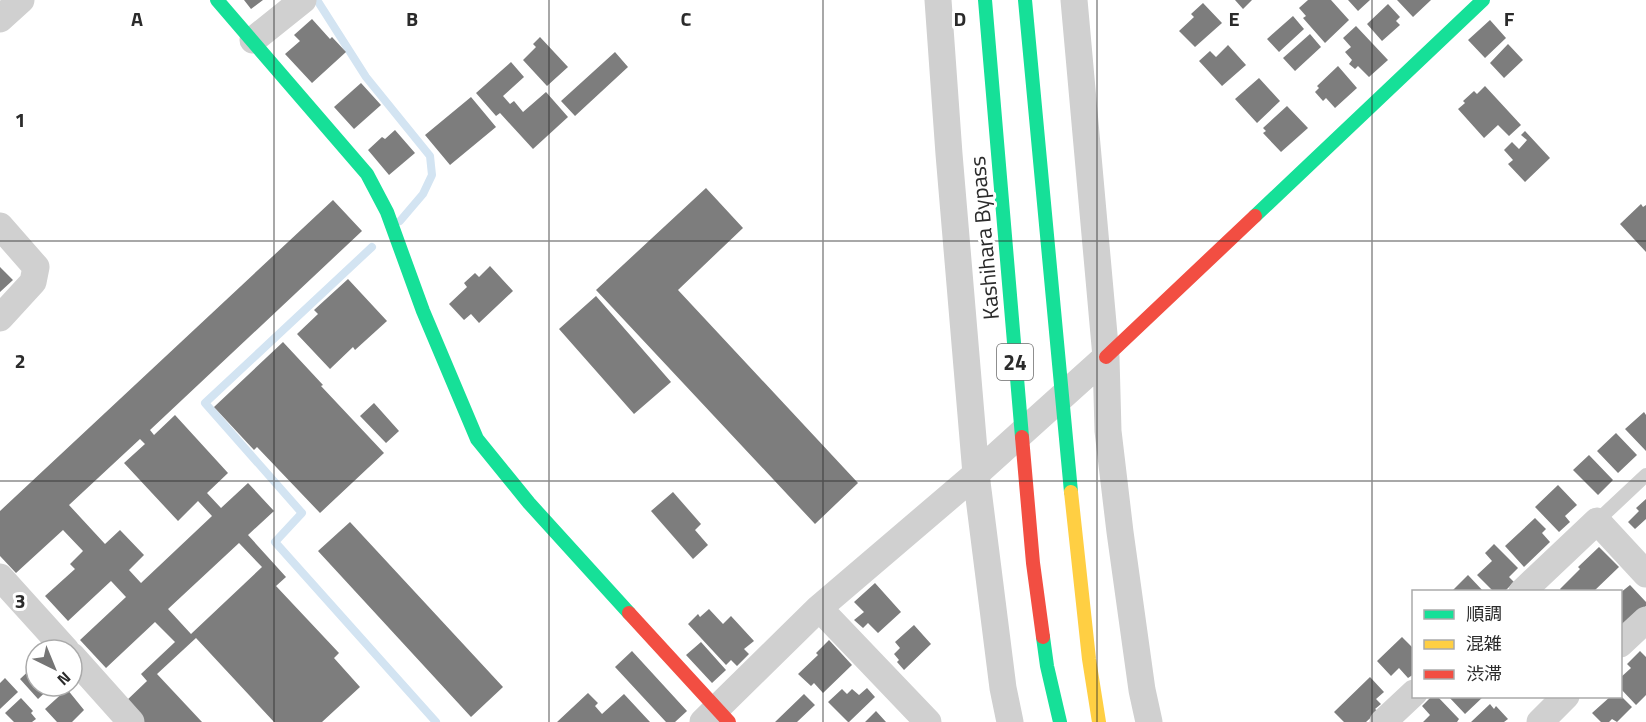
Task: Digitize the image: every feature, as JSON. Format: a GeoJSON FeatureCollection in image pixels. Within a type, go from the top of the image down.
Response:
{"type":"FeatureCollection","features":[{"type":"Feature","properties":{"kind":"main road"},"geometry":{"type":"LineString","coordinates":[[218,0],[367,174],[387,212],[423,311],[477,439],[529,503],[716,718]]}},
{"type":"Feature","properties":{"kind":"main road","name":"Kashihara Bypass"},"geometry":{"type":"LineString","coordinates":[[985,0],[1033,563],[1047,666],[1059,722]]}},
{"type":"Feature","properties":{"kind":"main road","name":"24"},"geometry":{"type":"LineString","coordinates":[[1025,0],[1077,559],[1099,722]]}},
{"type":"Feature","properties":{"kind":"main road"},"geometry":{"type":"LineString","coordinates":[[1106,357],[1483,0]]}},
{"type":"Feature","properties":{"kind":"street"},"geometry":{"type":"LineString","coordinates":[[0,19],[21,0]]}},
{"type":"Feature","properties":{"kind":"street"},"geometry":{"type":"LineString","coordinates":[[253,40],[303,0]]}},
{"type":"Feature","properties":{"kind":"street"},"geometry":{"type":"LineString","coordinates":[[938,0],[976,474],[1003,688],[1010,722]]}},
{"type":"Feature","properties":{"kind":"street"},"geometry":{"type":"LineString","coordinates":[[1074,0],[1106,357],[1108,431],[1118,520],[1142,690],[1149,722]]}},
{"type":"Feature","properties":{"kind":"street"},"geometry":{"type":"LineString","coordinates":[[0,226],[36,267],[33,282],[0,318]]}},
{"type":"Feature","properties":{"kind":"street"},"geometry":{"type":"LineString","coordinates":[[716,718],[819,608],[976,474],[1106,357]]}},
{"type":"Feature","properties":{"kind":"street"},"geometry":{"type":"LineString","coordinates":[[1523,590],[1598,521],[1646,574]]}},
{"type":"Feature","properties":{"kind":"street"},"geometry":{"type":"LineString","coordinates":[[0,577],[55,638]]}},
{"type":"Feature","properties":{"kind":"street"},"geometry":{"type":"LineString","coordinates":[[819,608],[928,722]]}},
{"type":"Feature","properties":{"kind":"street"},"geometry":{"type":"LineString","coordinates":[[1622,642],[1646,620]]}},
{"type":"Feature","properties":{"kind":"street"},"geometry":{"type":"LineString","coordinates":[[84,670],[131,722]]}},
{"type":"Feature","properties":{"kind":"street"},"geometry":{"type":"LineString","coordinates":[[1383,722],[1412,694]]}},
{"type":"Feature","properties":{"kind":"street"},"geometry":{"type":"LineString","coordinates":[[1540,722],[1564,698]]}},
{"type":"Feature","properties":{"kind":"lane"},"geometry":{"type":"LineString","coordinates":[[1598,521],[1646,475]]}},
{"type":"Feature","properties":{"kind":"building"},"geometry":{"type":"Polygon","coordinates":[[[244,0],[263,0],[251,9],[244,0]]]}},
{"type":"Feature","properties":{"kind":"building"},"geometry":{"type":"Polygon","coordinates":[[[1235,0],[1252,0],[1243,9],[1235,0]]]}},
{"type":"Feature","properties":{"kind":"building"},"geometry":{"type":"Polygon","coordinates":[[[1308,0],[1331,0],[1349,20],[1325,43],[1303,18],[1306,16],[1299,8],[1308,0]]]}},
{"type":"Feature","properties":{"kind":"building"},"geometry":{"type":"Polygon","coordinates":[[[1348,0],[1370,0],[1358,11],[1348,0]]]}},
{"type":"Feature","properties":{"kind":"building"},"geometry":{"type":"Polygon","coordinates":[[[1397,0],[1431,0],[1413,17],[1397,0]]]}},
{"type":"Feature","properties":{"kind":"building"},"geometry":{"type":"Polygon","coordinates":[[[1203,3],[1222,23],[1195,47],[1179,31],[1194,17],[1191,14],[1203,3]]]}},
{"type":"Feature","properties":{"kind":"building"},"geometry":{"type":"Polygon","coordinates":[[[1388,4],[1400,17],[1396,21],[1400,25],[1382,41],[1367,24],[1388,4]]]}},
{"type":"Feature","properties":{"kind":"building"},"geometry":{"type":"Polygon","coordinates":[[[1293,16],[1304,29],[1279,52],[1267,39],[1293,16]]]}},
{"type":"Feature","properties":{"kind":"building"},"geometry":{"type":"Polygon","coordinates":[[[312,19],[330,39],[332,37],[346,52],[312,83],[285,54],[300,41],[294,35],[312,19]]]}},
{"type":"Feature","properties":{"kind":"building"},"geometry":{"type":"Polygon","coordinates":[[[1490,20],[1506,38],[1485,58],[1468,40],[1490,20]]]}},
{"type":"Feature","properties":{"kind":"building"},"geometry":{"type":"Polygon","coordinates":[[[1356,26],[1388,60],[1369,77],[1358,66],[1355,69],[1349,64],[1352,60],[1345,52],[1351,47],[1343,38],[1356,26]]]}},
{"type":"Feature","properties":{"kind":"building"},"geometry":{"type":"Polygon","coordinates":[[[1310,34],[1321,47],[1295,71],[1283,58],[1310,34]]]}},
{"type":"Feature","properties":{"kind":"building"},"geometry":{"type":"Polygon","coordinates":[[[540,37],[568,67],[547,86],[523,60],[536,47],[533,44],[540,37]]]}},
{"type":"Feature","properties":{"kind":"building"},"geometry":{"type":"Polygon","coordinates":[[[1508,44],[1523,60],[1504,78],[1490,63],[1508,44]]]}},
{"type":"Feature","properties":{"kind":"building"},"geometry":{"type":"Polygon","coordinates":[[[1228,45],[1246,65],[1222,86],[1199,61],[1210,51],[1216,57],[1228,45]]]}},
{"type":"Feature","properties":{"kind":"building"},"geometry":{"type":"Polygon","coordinates":[[[615,52],[628,67],[575,116],[561,101],[615,52]]]}},
{"type":"Feature","properties":{"kind":"building"},"geometry":{"type":"Polygon","coordinates":[[[511,62],[524,77],[503,96],[510,104],[514,101],[523,112],[546,92],[568,117],[533,149],[500,113],[496,116],[476,93],[511,62]]]}},
{"type":"Feature","properties":{"kind":"building"},"geometry":{"type":"Polygon","coordinates":[[[1338,66],[1357,88],[1335,108],[1326,98],[1323,101],[1315,92],[1319,88],[1317,86],[1338,66]]]}},
{"type":"Feature","properties":{"kind":"building"},"geometry":{"type":"Polygon","coordinates":[[[1259,78],[1280,101],[1257,123],[1235,99],[1259,78]]]}},
{"type":"Feature","properties":{"kind":"building"},"geometry":{"type":"Polygon","coordinates":[[[361,83],[381,105],[354,129],[334,107],[361,83]]]}},
{"type":"Feature","properties":{"kind":"building"},"geometry":{"type":"Polygon","coordinates":[[[1485,86],[1521,125],[1509,136],[1498,125],[1484,138],[1458,109],[1474,91],[1477,94],[1485,86]]]}},
{"type":"Feature","properties":{"kind":"building"},"geometry":{"type":"Polygon","coordinates":[[[471,97],[496,127],[450,165],[425,135],[471,97]]]}},
{"type":"Feature","properties":{"kind":"building"},"geometry":{"type":"Polygon","coordinates":[[[1287,106],[1308,128],[1281,152],[1263,133],[1266,131],[1263,128],[1287,106]]]}},
{"type":"Feature","properties":{"kind":"building"},"geometry":{"type":"Polygon","coordinates":[[[395,130],[415,153],[389,175],[368,150],[382,137],[385,139],[395,130]]]}},
{"type":"Feature","properties":{"kind":"building"},"geometry":{"type":"Polygon","coordinates":[[[1525,131],[1550,158],[1525,182],[1508,164],[1513,160],[1504,150],[1512,142],[1519,149],[1527,140],[1521,135],[1525,131]]]}},
{"type":"Feature","properties":{"kind":"building"},"geometry":{"type":"Polygon","coordinates":[[[706,188],[743,228],[678,290],[858,483],[815,524],[596,290],[706,188]]]}},
{"type":"Feature","properties":{"kind":"building"},"geometry":{"type":"Polygon","coordinates":[[[333,200],[362,231],[150,430],[154,435],[175,415],[228,473],[207,493],[221,508],[248,483],[274,511],[248,535],[286,577],[276,586],[339,653],[334,658],[360,687],[322,722],[274,722],[196,638],[157,674],[202,722],[143,722],[125,702],[147,681],[141,674],[175,642],[155,622],[106,668],[84,644],[82,638],[126,597],[111,581],[68,621],[45,596],[75,569],[70,564],[83,551],[63,530],[16,573],[0,556],[0,511],[333,200]],[[140,439],[69,505],[105,544],[120,530],[144,555],[129,570],[141,583],[212,516],[198,501],[178,521],[124,463],[145,444],[140,439]],[[239,543],[168,609],[191,634],[262,567],[239,543]]]}},
{"type":"Feature","properties":{"kind":"building"},"geometry":{"type":"Polygon","coordinates":[[[1641,204],[1643,207],[1646,205],[1646,252],[1620,224],[1641,204]]]}},
{"type":"Feature","properties":{"kind":"building"},"geometry":{"type":"Polygon","coordinates":[[[490,266],[513,291],[479,323],[471,314],[464,320],[449,304],[467,287],[464,283],[475,273],[479,277],[490,266]]]}},
{"type":"Feature","properties":{"kind":"building"},"geometry":{"type":"Polygon","coordinates":[[[0,267],[13,280],[0,292],[0,267]]]}},
{"type":"Feature","properties":{"kind":"building"},"geometry":{"type":"Polygon","coordinates":[[[348,279],[387,321],[355,350],[353,347],[330,369],[297,334],[318,314],[314,310],[348,279]]]}},
{"type":"Feature","properties":{"kind":"building"},"geometry":{"type":"Polygon","coordinates":[[[596,296],[671,382],[634,414],[559,329],[596,296]]]}},
{"type":"Feature","properties":{"kind":"building"},"geometry":{"type":"Polygon","coordinates":[[[283,342],[384,453],[320,513],[257,447],[254,450],[214,407],[283,342]]]}},
{"type":"Feature","properties":{"kind":"building"},"geometry":{"type":"Polygon","coordinates":[[[374,403],[399,431],[386,443],[360,416],[374,403]]]}},
{"type":"Feature","properties":{"kind":"building"},"geometry":{"type":"Polygon","coordinates":[[[1644,412],[1646,415],[1646,451],[1625,429],[1644,412]]]}},
{"type":"Feature","properties":{"kind":"building"},"geometry":{"type":"Polygon","coordinates":[[[1616,433],[1637,455],[1618,473],[1597,451],[1616,433]]]}},
{"type":"Feature","properties":{"kind":"building"},"geometry":{"type":"Polygon","coordinates":[[[1589,455],[1613,480],[1598,495],[1573,470],[1589,455]]]}},
{"type":"Feature","properties":{"kind":"building"},"geometry":{"type":"Polygon","coordinates":[[[1558,485],[1577,505],[1565,516],[1570,522],[1559,532],[1535,507],[1558,485]]]}},
{"type":"Feature","properties":{"kind":"building"},"geometry":{"type":"Polygon","coordinates":[[[673,492],[701,524],[695,530],[708,545],[693,559],[651,511],[673,492]]]}},
{"type":"Feature","properties":{"kind":"building"},"geometry":{"type":"Polygon","coordinates":[[[1646,499],[1646,519],[1635,529],[1628,522],[1639,511],[1636,508],[1646,499]]]}},
{"type":"Feature","properties":{"kind":"building"},"geometry":{"type":"Polygon","coordinates":[[[1535,518],[1546,529],[1542,533],[1550,542],[1524,567],[1505,546],[1535,518]]]}},
{"type":"Feature","properties":{"kind":"building"},"geometry":{"type":"Polygon","coordinates":[[[350,522],[503,687],[471,717],[318,551],[350,522]]]}},
{"type":"Feature","properties":{"kind":"building"},"geometry":{"type":"Polygon","coordinates":[[[1494,544],[1518,568],[1509,577],[1514,582],[1506,590],[1492,590],[1477,575],[1492,561],[1485,553],[1494,544]]]}},
{"type":"Feature","properties":{"kind":"building"},"geometry":{"type":"Polygon","coordinates":[[[1599,547],[1619,567],[1595,590],[1561,590],[1580,569],[1578,567],[1599,547]]]}},
{"type":"Feature","properties":{"kind":"building"},"geometry":{"type":"Polygon","coordinates":[[[1468,575],[1482,590],[1453,590],[1468,575]]]}},
{"type":"Feature","properties":{"kind":"building"},"geometry":{"type":"Polygon","coordinates":[[[875,583],[901,612],[878,633],[868,623],[863,628],[854,620],[864,612],[854,602],[875,583]]]}},
{"type":"Feature","properties":{"kind":"building"},"geometry":{"type":"Polygon","coordinates":[[[1630,585],[1646,602],[1646,606],[1622,629],[1622,591],[1630,585]]]}},
{"type":"Feature","properties":{"kind":"building"},"geometry":{"type":"Polygon","coordinates":[[[709,609],[723,624],[731,616],[754,641],[744,649],[749,654],[737,666],[731,660],[726,665],[688,624],[698,614],[700,617],[709,609]]]}},
{"type":"Feature","properties":{"kind":"building"},"geometry":{"type":"Polygon","coordinates":[[[914,625],[931,644],[904,670],[894,654],[900,648],[895,642],[914,625]]]}},
{"type":"Feature","properties":{"kind":"building"},"geometry":{"type":"Polygon","coordinates":[[[1402,637],[1412,647],[1412,675],[1408,678],[1399,668],[1391,676],[1377,661],[1402,637]]]}},
{"type":"Feature","properties":{"kind":"building"},"geometry":{"type":"Polygon","coordinates":[[[829,640],[852,665],[823,693],[814,683],[811,686],[798,674],[818,655],[816,653],[829,640]]]}},
{"type":"Feature","properties":{"kind":"building"},"geometry":{"type":"Polygon","coordinates":[[[701,642],[726,670],[712,683],[686,655],[701,642]]]}},
{"type":"Feature","properties":{"kind":"building"},"geometry":{"type":"Polygon","coordinates":[[[632,651],[687,711],[675,722],[666,722],[615,667],[632,651]]]}},
{"type":"Feature","properties":{"kind":"building"},"geometry":{"type":"Polygon","coordinates":[[[1640,651],[1646,657],[1646,695],[1636,705],[1622,690],[1622,676],[1631,668],[1627,664],[1640,651]]]}},
{"type":"Feature","properties":{"kind":"building"},"geometry":{"type":"Polygon","coordinates":[[[1370,677],[1384,692],[1376,699],[1381,704],[1375,709],[1378,711],[1366,722],[1344,722],[1334,712],[1370,677]]]}},
{"type":"Feature","properties":{"kind":"building"},"geometry":{"type":"Polygon","coordinates":[[[5,678],[18,692],[0,709],[0,683],[5,678]]]}},
{"type":"Feature","properties":{"kind":"building"},"geometry":{"type":"Polygon","coordinates":[[[867,688],[875,697],[849,722],[828,702],[842,689],[847,694],[852,689],[859,695],[867,688]]]}},
{"type":"Feature","properties":{"kind":"building"},"geometry":{"type":"Polygon","coordinates":[[[588,693],[598,703],[595,706],[602,714],[624,694],[650,722],[557,722],[588,693]]]}},
{"type":"Feature","properties":{"kind":"building"},"geometry":{"type":"Polygon","coordinates":[[[804,694],[815,705],[797,722],[775,722],[804,694]]]}},
{"type":"Feature","properties":{"kind":"building"},"geometry":{"type":"Polygon","coordinates":[[[1622,697],[1632,707],[1617,722],[1612,719],[1609,722],[1601,722],[1592,713],[1609,698],[1622,697]]]}},
{"type":"Feature","properties":{"kind":"building"},"geometry":{"type":"Polygon","coordinates":[[[21,698],[33,711],[31,713],[36,719],[32,722],[14,722],[5,713],[21,698]]]}},
{"type":"Feature","properties":{"kind":"building"},"geometry":{"type":"Polygon","coordinates":[[[57,698],[74,698],[84,710],[72,722],[57,722],[45,709],[57,698]]]}},
{"type":"Feature","properties":{"kind":"building"},"geometry":{"type":"Polygon","coordinates":[[[1430,698],[1439,698],[1459,719],[1457,722],[1423,722],[1430,715],[1422,706],[1430,698]]]}},
{"type":"Feature","properties":{"kind":"building"},"geometry":{"type":"Polygon","coordinates":[[[1450,698],[1482,698],[1465,714],[1450,698]]]}},
{"type":"Feature","properties":{"kind":"building"},"geometry":{"type":"Polygon","coordinates":[[[1490,704],[1494,709],[1496,706],[1508,719],[1504,722],[1471,722],[1490,704]]]}},
{"type":"Feature","properties":{"kind":"building"},"geometry":{"type":"Polygon","coordinates":[[[876,711],[886,722],[865,722],[876,711]]]}},
{"type":"Feature","properties":{"kind":"waterway"},"geometry":{"type":"LineString","coordinates":[[317,0],[366,77],[430,156],[432,175],[423,194],[400,221]]}},
{"type":"Feature","properties":{"kind":"waterway"},"geometry":{"type":"LineString","coordinates":[[372,247],[205,403],[302,513],[275,542],[436,722]]}},
{"type":"Feature","properties":{"kind":"traffic: fast"},"geometry":{"type":"LineString","coordinates":[[217,0],[367,174],[387,212],[423,311],[477,439],[529,503],[629,613]]}},
{"type":"Feature","properties":{"kind":"traffic: fast"},"geometry":{"type":"LineString","coordinates":[[985,0],[1022,437]]}},
{"type":"Feature","properties":{"kind":"traffic: fast"},"geometry":{"type":"LineString","coordinates":[[1025,0],[1071,492]]}},
{"type":"Feature","properties":{"kind":"traffic: fast"},"geometry":{"type":"LineString","coordinates":[[1255,216],[1483,0]]}},
{"type":"Feature","properties":{"kind":"traffic: fast"},"geometry":{"type":"LineString","coordinates":[[1043,637],[1060,722]]}},
{"type":"Feature","properties":{"kind":"traffic: slow"},"geometry":{"type":"LineString","coordinates":[[1071,492],[1089,659],[1099,722]]}},
{"type":"Feature","properties":{"kind":"traffic: jam"},"geometry":{"type":"LineString","coordinates":[[1106,357],[1255,216]]}},
{"type":"Feature","properties":{"kind":"traffic: jam"},"geometry":{"type":"LineString","coordinates":[[1022,437],[1033,563],[1043,637]]}},
{"type":"Feature","properties":{"kind":"traffic: jam"},"geometry":{"type":"LineString","coordinates":[[629,613],[729,722]]}}]}
